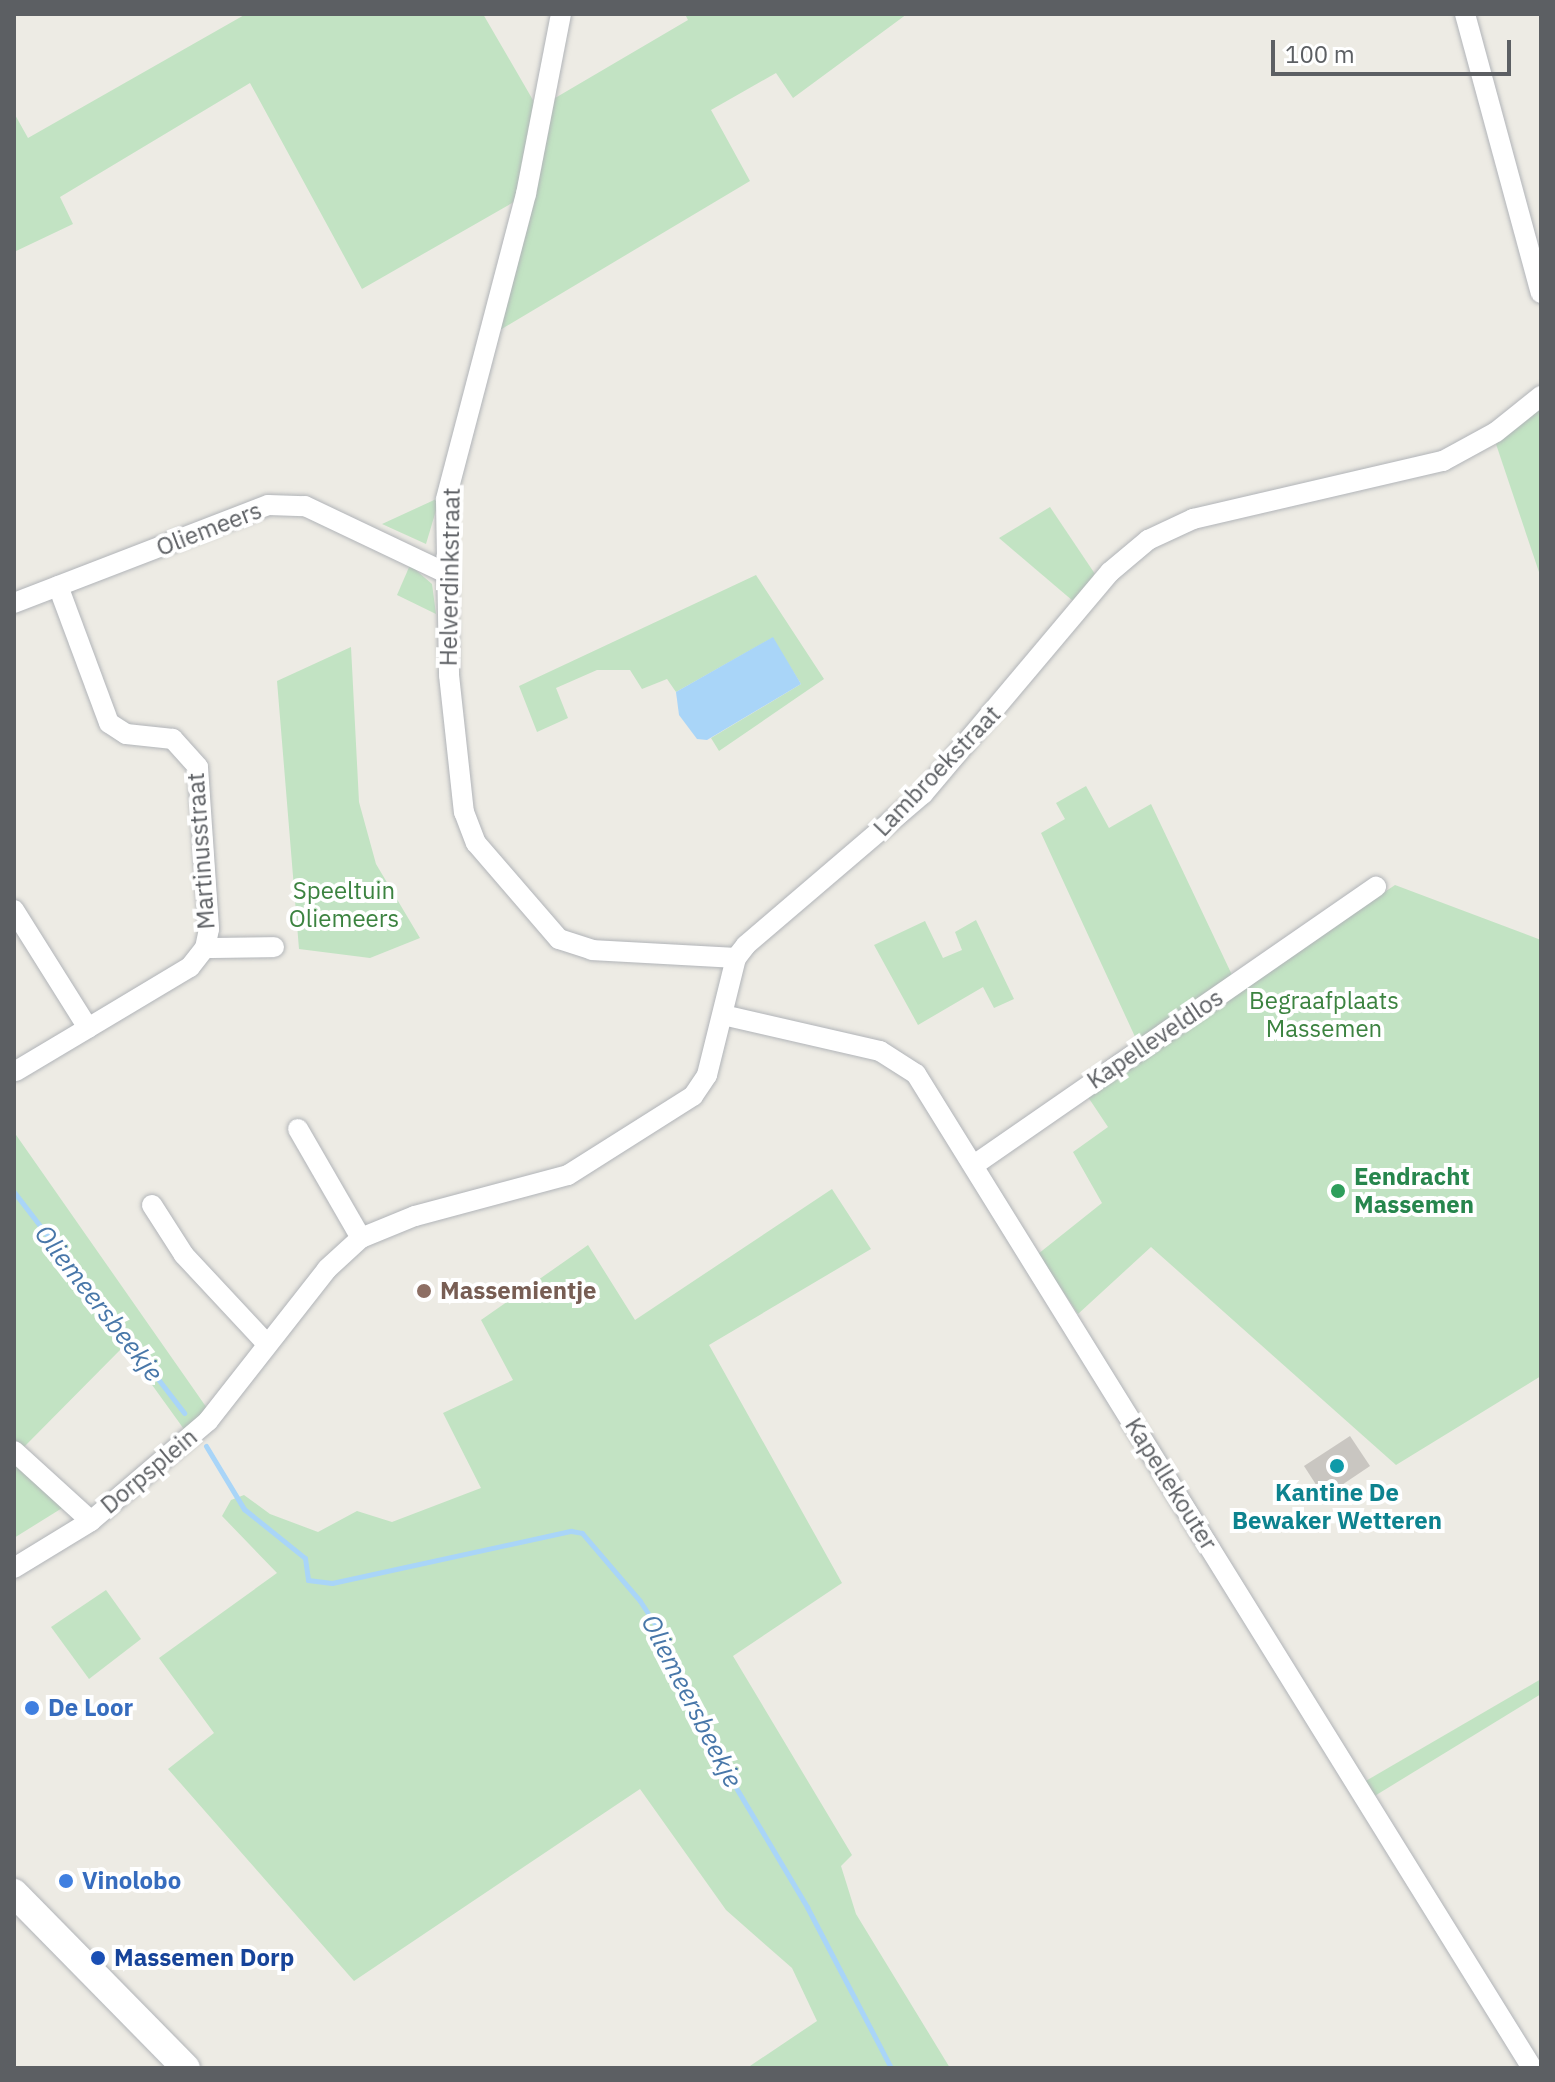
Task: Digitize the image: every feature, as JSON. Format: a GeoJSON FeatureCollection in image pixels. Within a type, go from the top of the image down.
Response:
{"type":"FeatureCollection","features":[{"type":"Feature","properties":{"kind":"main road"},"geometry":{"type":"LineString","coordinates":[[14,1893],[186,2068]]}},
{"type":"Feature","properties":{"kind":"street","name":"Helverdinkstraat"},"geometry":{"type":"LineString","coordinates":[[561,14],[526,194],[446,500],[446,573],[459,784],[476,843],[523,902],[574,947],[736,958]]}},
{"type":"Feature","properties":{"kind":"street"},"geometry":{"type":"LineString","coordinates":[[1465,14],[1541,293]]}},
{"type":"Feature","properties":{"kind":"street","name":"Lambroekstraat"},"geometry":{"type":"LineString","coordinates":[[208,1421],[266,1343],[361,1238],[415,1216],[568,1175],[672,1115],[707,1075],[736,958],[761,928],[923,794],[1110,572],[1148,540],[1193,519],[1443,461],[1496,432],[1541,396]]}},
{"type":"Feature","properties":{"kind":"street","name":"Oliemeers"},"geometry":{"type":"LineString","coordinates":[[14,603],[268,505],[305,506],[446,573]]}},
{"type":"Feature","properties":{"kind":"street","name":"Martinusstraat"},"geometry":{"type":"LineString","coordinates":[[16,1071],[190,967],[205,948],[198,767],[188,748],[173,739],[126,734],[109,723],[58,586]]}},
{"type":"Feature","properties":{"kind":"street","name":"Kapelleveldlos"},"geometry":{"type":"LineString","coordinates":[[974,1165],[1376,887]]}},
{"type":"Feature","properties":{"kind":"street"},"geometry":{"type":"LineString","coordinates":[[14,910],[88,1028]]}},
{"type":"Feature","properties":{"kind":"street","name":"Martinusstraat"},"geometry":{"type":"LineString","coordinates":[[205,948],[274,947]]}},
{"type":"Feature","properties":{"kind":"street","name":"Kapellekouter"},"geometry":{"type":"LineString","coordinates":[[723,1015],[880,1051],[916,1074],[1532,2068]]}},
{"type":"Feature","properties":{"kind":"street"},"geometry":{"type":"LineString","coordinates":[[298,1129],[361,1238]]}},
{"type":"Feature","properties":{"kind":"street"},"geometry":{"type":"LineString","coordinates":[[152,1205],[184,1255],[266,1343]]}},
{"type":"Feature","properties":{"kind":"street","name":"Dorpsplein"},"geometry":{"type":"LineString","coordinates":[[14,1568],[91,1521],[208,1421]]}},
{"type":"Feature","properties":{"kind":"street","name":"Dorpsplein"},"geometry":{"type":"LineString","coordinates":[[14,1451],[91,1521]]}},
{"type":"Feature","properties":{"kind":"green space"},"geometry":{"type":"Polygon","coordinates":[[[246,14],[483,14],[537,107],[519,199],[362,289],[250,83],[60,197],[73,224],[14,252],[14,113],[28,138],[246,14]]]}},
{"type":"Feature","properties":{"kind":"green space"},"geometry":{"type":"Polygon","coordinates":[[[685,14],[907,14],[793,98],[776,73],[711,110],[750,181],[495,333],[550,101],[688,20],[685,14]]]}},
{"type":"Feature","properties":{"kind":"green space"},"geometry":{"type":"Polygon","coordinates":[[[1541,406],[1541,578],[1496,444],[1541,406]]]}},
{"type":"Feature","properties":{"kind":"green space"},"geometry":{"type":"Polygon","coordinates":[[[440,497],[426,544],[382,524],[432,501],[440,497]]]}},
{"type":"Feature","properties":{"kind":"green space"},"geometry":{"type":"Polygon","coordinates":[[[1050,507],[1095,574],[1073,601],[999,538],[1050,507]]]}},
{"type":"Feature","properties":{"kind":"green space"},"geometry":{"type":"Polygon","coordinates":[[[410,565],[432,584],[436,614],[397,595],[410,565]]]}},
{"type":"Feature","properties":{"kind":"green space"},"geometry":{"type":"Polygon","coordinates":[[[756,575],[824,679],[719,751],[711,738],[801,684],[772,638],[676,692],[667,679],[642,689],[630,670],[597,670],[556,688],[568,718],[537,732],[519,686],[756,575]]]}},
{"type":"Feature","properties":{"kind":"green space","name":"Speeltuin Oliemeers"},"geometry":{"type":"Polygon","coordinates":[[[351,647],[359,802],[376,864],[420,938],[370,958],[299,949],[277,681],[351,647]]]}},
{"type":"Feature","properties":{"kind":"green space"},"geometry":{"type":"Polygon","coordinates":[[[1086,786],[1109,828],[1151,804],[1233,977],[1137,1041],[1041,833],[1065,819],[1056,803],[1086,786]]]}},
{"type":"Feature","properties":{"kind":"green space","name":"Eendracht Massemen"},"geometry":{"type":"Polygon","coordinates":[[[1395,885],[1541,940],[1541,1376],[1396,1465],[1151,1247],[1078,1314],[1038,1254],[1102,1203],[1073,1152],[1108,1127],[1086,1094],[1395,885]]]}},
{"type":"Feature","properties":{"kind":"green space"},"geometry":{"type":"Polygon","coordinates":[[[976,920],[1014,999],[994,1008],[983,987],[918,1025],[874,945],[925,921],[943,958],[962,950],[955,932],[976,920]]]}},
{"type":"Feature","properties":{"kind":"green space"},"geometry":{"type":"Polygon","coordinates":[[[14,1132],[209,1411],[186,1432],[124,1346],[23,1448],[14,1440],[14,1132]]]}},
{"type":"Feature","properties":{"kind":"green space"},"geometry":{"type":"Polygon","coordinates":[[[832,1189],[871,1249],[709,1345],[842,1583],[733,1656],[852,1855],[841,1866],[856,1914],[950,2068],[747,2068],[817,2021],[792,1968],[726,1910],[640,1789],[354,1981],[168,1769],[214,1733],[159,1658],[277,1573],[222,1516],[231,1500],[244,1495],[270,1514],[318,1532],[357,1511],[392,1522],[481,1488],[443,1413],[513,1380],[481,1320],[588,1245],[635,1320],[832,1189]]]}},
{"type":"Feature","properties":{"kind":"green space"},"geometry":{"type":"Polygon","coordinates":[[[14,1455],[67,1505],[14,1538],[14,1455]]]}},
{"type":"Feature","properties":{"kind":"green space"},"geometry":{"type":"Polygon","coordinates":[[[106,1590],[141,1639],[89,1679],[51,1627],[106,1590]]]}},
{"type":"Feature","properties":{"kind":"green space"},"geometry":{"type":"Polygon","coordinates":[[[1541,1679],[1541,1694],[1373,1797],[1364,1782],[1541,1679]]]}},
{"type":"Feature","properties":{"kind":"water"},"geometry":{"type":"Polygon","coordinates":[[[773,637],[801,684],[707,740],[697,739],[679,715],[676,692],[773,637]]]}},
{"type":"Feature","properties":{"kind":"building","name":"Kantine De Bewaker Wetteren"},"geometry":{"type":"Polygon","coordinates":[[[1350,1436],[1370,1466],[1324,1497],[1304,1466],[1350,1436]]]}},
{"type":"Feature","properties":{"kind":"waterway","name":"Oliemeersbeekje"},"geometry":{"type":"LineString","coordinates":[[14,1192],[184,1413]]}},
{"type":"Feature","properties":{"kind":"waterway","name":"Oliemeersbeekje"},"geometry":{"type":"LineString","coordinates":[[206,1446],[244,1509],[305,1558],[308,1580],[332,1583],[571,1531],[582,1533],[640,1601],[666,1641],[707,1739],[807,1907],[891,2068]]}},
{"type":"Feature","properties":{"kind":"place","name":"Eendracht Massemen"},"geometry":{"type":"Point","coordinates":[1338,1191]}},
{"type":"Feature","properties":{"kind":"place","name":"Massemientje"},"geometry":{"type":"Point","coordinates":[424,1291]}},
{"type":"Feature","properties":{"kind":"place","name":"Kantine De Bewaker Wetteren"},"geometry":{"type":"Point","coordinates":[1337,1466]}},
{"type":"Feature","properties":{"kind":"place","name":"De Loor"},"geometry":{"type":"Point","coordinates":[32,1708]}},
{"type":"Feature","properties":{"kind":"place","name":"Vinolobo"},"geometry":{"type":"Point","coordinates":[66,1881]}},
{"type":"Feature","properties":{"kind":"place","name":"Massemen Dorp"},"geometry":{"type":"Point","coordinates":[98,1958]}},
{"type":"Feature","properties":{"kind":"park label","name":"Begraafplaats Massemen"},"geometry":{"type":"Point","coordinates":[1324,1015]}}]}
